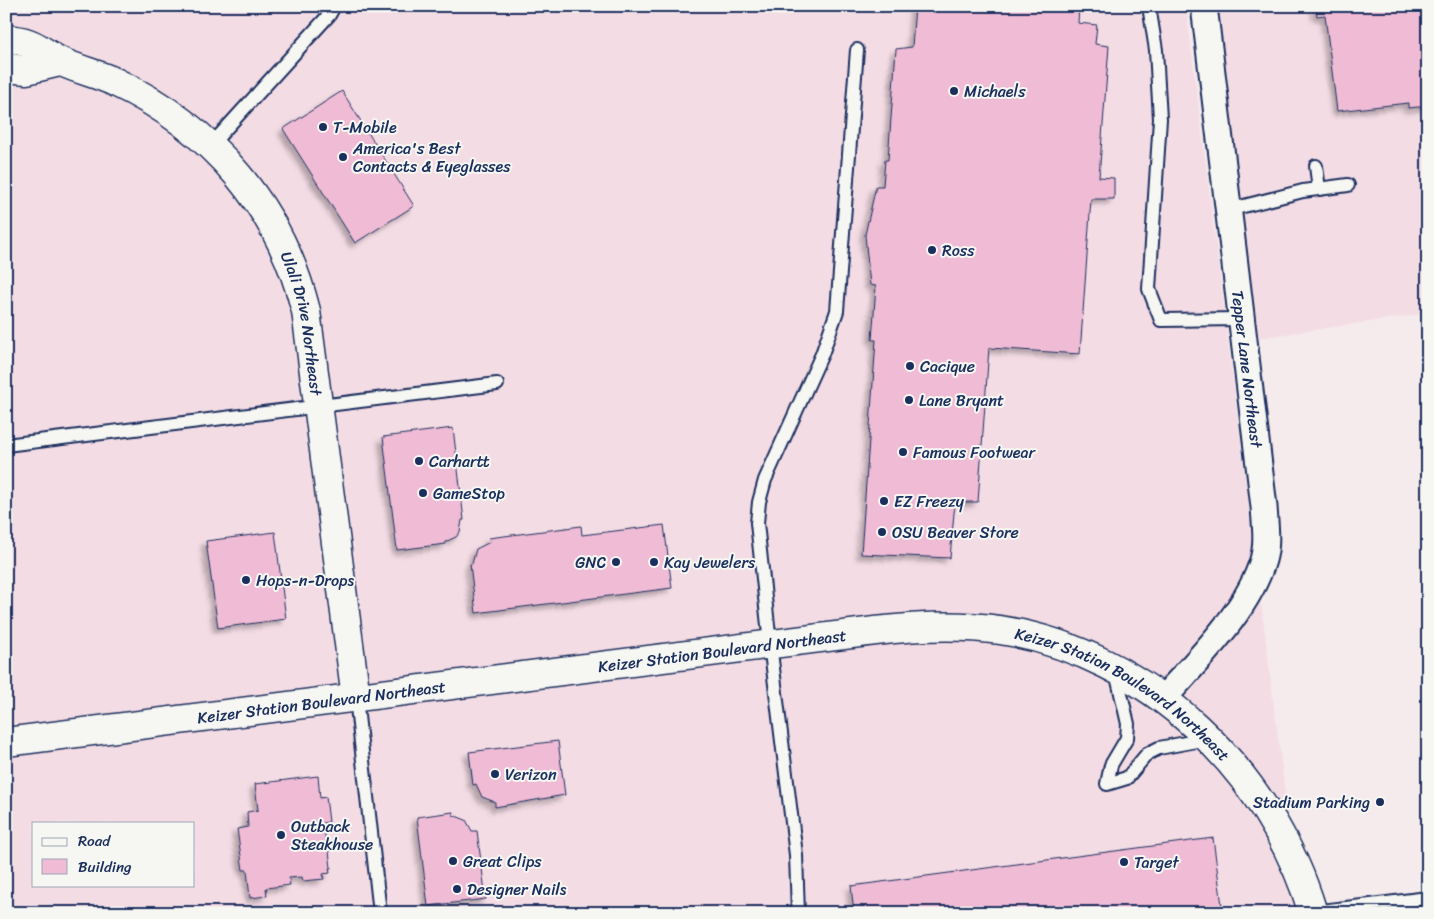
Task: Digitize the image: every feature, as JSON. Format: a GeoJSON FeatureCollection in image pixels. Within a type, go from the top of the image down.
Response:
{"type":"FeatureCollection","features":[{"type":"Feature","properties":{"kind":"main road","name":"Ulali Drive Northeast"},"geometry":{"type":"LineString","coordinates":[[6,39],[27,42],[60,62],[114,81],[185,123],[211,145],[260,203],[288,252],[306,311],[356,698]]}},
{"type":"Feature","properties":{"kind":"main road"},"geometry":{"type":"LineString","coordinates":[[6,68],[26,70],[60,62]]}},
{"type":"Feature","properties":{"kind":"main road","name":"Keizer Station Boulevard Northeast"},"geometry":{"type":"LineString","coordinates":[[6,742],[908,627],[973,627],[1002,631],[1083,654],[1116,669],[1163,699],[1209,738],[1247,781],[1270,813],[1305,886],[1313,913]]}},
{"type":"Feature","properties":{"kind":"street","name":"Tepper Lane Northeast"},"geometry":{"type":"LineString","coordinates":[[1163,699],[1223,629],[1250,590],[1263,560],[1266,539],[1264,507],[1204,6]]}},
{"type":"Feature","properties":{"kind":"lane"},"geometry":{"type":"LineString","coordinates":[[211,145],[323,22],[334,6]]}},
{"type":"Feature","properties":{"kind":"lane"},"geometry":{"type":"LineString","coordinates":[[1150,6],[1156,50],[1160,119],[1149,289],[1160,320],[1241,319]]}},
{"type":"Feature","properties":{"kind":"lane"},"geometry":{"type":"LineString","coordinates":[[798,913],[796,855],[757,523],[759,502],[765,480],[822,354],[837,312],[857,50]]}},
{"type":"Feature","properties":{"kind":"lane"},"geometry":{"type":"LineString","coordinates":[[1316,166],[1319,189]]}},
{"type":"Feature","properties":{"kind":"lane"},"geometry":{"type":"LineString","coordinates":[[1228,210],[1319,189],[1348,185]]}},
{"type":"Feature","properties":{"kind":"lane"},"geometry":{"type":"LineString","coordinates":[[6,446],[497,384]]}},
{"type":"Feature","properties":{"kind":"lane"},"geometry":{"type":"LineString","coordinates":[[1116,669],[1128,724],[1127,738],[1111,765],[1107,784],[1127,778],[1146,754],[1159,748],[1209,738]]}},
{"type":"Feature","properties":{"kind":"lane"},"geometry":{"type":"LineString","coordinates":[[356,698],[380,913]]}},
{"type":"Feature","properties":{"kind":"lane"},"geometry":{"type":"LineString","coordinates":[[1313,913],[1428,898]]}},
{"type":"Feature","properties":{"kind":"shaded area"},"geometry":{"type":"Polygon","coordinates":[[[6,6],[1186,6],[1300,913],[6,913],[6,6]]]}},
{"type":"Feature","properties":{"kind":"shaded area"},"geometry":{"type":"Polygon","coordinates":[[[1212,6],[1428,6],[1428,313],[1250,339],[1212,6]]]}},
{"type":"Feature","properties":{"kind":"building"},"geometry":{"type":"Polygon","coordinates":[[[915,6],[1079,6],[1078,23],[1097,25],[1095,44],[1109,46],[1099,177],[1114,178],[1114,199],[1091,199],[1080,354],[989,348],[978,502],[955,502],[950,558],[861,554],[876,340],[872,340],[876,286],[870,285],[865,235],[876,186],[883,186],[885,160],[888,160],[896,49],[912,47],[915,6]]]}},
{"type":"Feature","properties":{"kind":"building"},"geometry":{"type":"Polygon","coordinates":[[[1316,6],[1428,6],[1428,106],[1408,108],[1408,103],[1337,111],[1325,15],[1317,16],[1316,6]]]}},
{"type":"Feature","properties":{"kind":"building"},"geometry":{"type":"Polygon","coordinates":[[[342,91],[414,206],[355,243],[283,129],[342,91]]]}},
{"type":"Feature","properties":{"kind":"building"},"geometry":{"type":"Polygon","coordinates":[[[453,428],[464,520],[462,520],[460,532],[456,537],[445,542],[446,544],[397,550],[383,437],[453,428]]]}},
{"type":"Feature","properties":{"kind":"building"},"geometry":{"type":"Polygon","coordinates":[[[664,525],[672,588],[476,613],[470,564],[472,564],[476,549],[490,542],[489,538],[581,526],[582,535],[664,525]]]}},
{"type":"Feature","properties":{"kind":"building","name":"Hops-n-Drops"},"geometry":{"type":"Polygon","coordinates":[[[275,532],[286,619],[218,628],[206,541],[275,532]]]}},
{"type":"Feature","properties":{"kind":"building"},"geometry":{"type":"Polygon","coordinates":[[[558,741],[565,795],[495,807],[495,802],[482,797],[476,784],[473,785],[469,752],[558,741]]]}},
{"type":"Feature","properties":{"kind":"building","name":"Outback Steakhouse"},"geometry":{"type":"Polygon","coordinates":[[[318,776],[320,798],[326,797],[329,822],[323,823],[326,842],[328,842],[330,873],[323,874],[324,879],[303,881],[302,877],[289,878],[290,885],[266,888],[267,896],[250,898],[247,870],[243,870],[237,829],[248,827],[247,812],[258,810],[255,784],[318,776]]]}},
{"type":"Feature","properties":{"kind":"building"},"geometry":{"type":"Polygon","coordinates":[[[453,812],[453,815],[466,820],[472,831],[477,831],[486,899],[428,906],[417,817],[453,812]]]}},
{"type":"Feature","properties":{"kind":"building","name":"Target"},"geometry":{"type":"Polygon","coordinates":[[[1213,838],[1223,913],[854,913],[851,886],[1213,838]]]}},
{"type":"Feature","properties":{"kind":"place","name":"Michaels"},"geometry":{"type":"Point","coordinates":[954,91]}},
{"type":"Feature","properties":{"kind":"place","name":"T-Mobile"},"geometry":{"type":"Point","coordinates":[323,127]}},
{"type":"Feature","properties":{"kind":"place","name":"America's Best Contacts & Eyeglasses"},"geometry":{"type":"Point","coordinates":[343,157]}},
{"type":"Feature","properties":{"kind":"place","name":"Ross"},"geometry":{"type":"Point","coordinates":[932,250]}},
{"type":"Feature","properties":{"kind":"place","name":"Cacique"},"geometry":{"type":"Point","coordinates":[910,366]}},
{"type":"Feature","properties":{"kind":"place","name":"Lane Bryant"},"geometry":{"type":"Point","coordinates":[909,400]}},
{"type":"Feature","properties":{"kind":"place","name":"Famous Footwear"},"geometry":{"type":"Point","coordinates":[903,452]}},
{"type":"Feature","properties":{"kind":"place","name":"Carhartt"},"geometry":{"type":"Point","coordinates":[419,461]}},
{"type":"Feature","properties":{"kind":"place","name":"GameStop"},"geometry":{"type":"Point","coordinates":[423,493]}},
{"type":"Feature","properties":{"kind":"place","name":"EZ Freezy"},"geometry":{"type":"Point","coordinates":[884,501]}},
{"type":"Feature","properties":{"kind":"place","name":"OSU Beaver Store"},"geometry":{"type":"Point","coordinates":[882,532]}},
{"type":"Feature","properties":{"kind":"place","name":"GNC"},"geometry":{"type":"Point","coordinates":[616,562]}},
{"type":"Feature","properties":{"kind":"place","name":"Kay Jewelers"},"geometry":{"type":"Point","coordinates":[654,562]}},
{"type":"Feature","properties":{"kind":"place","name":"Hops-n-Drops"},"geometry":{"type":"Point","coordinates":[246,580]}},
{"type":"Feature","properties":{"kind":"place","name":"Verizon"},"geometry":{"type":"Point","coordinates":[495,774]}},
{"type":"Feature","properties":{"kind":"place","name":"Stadium Parking"},"geometry":{"type":"Point","coordinates":[1380,802]}},
{"type":"Feature","properties":{"kind":"place","name":"Outback Steakhouse"},"geometry":{"type":"Point","coordinates":[281,835]}},
{"type":"Feature","properties":{"kind":"place","name":"Great Clips"},"geometry":{"type":"Point","coordinates":[453,861]}},
{"type":"Feature","properties":{"kind":"place","name":"Target"},"geometry":{"type":"Point","coordinates":[1124,862]}},
{"type":"Feature","properties":{"kind":"place","name":"Designer Nails"},"geometry":{"type":"Point","coordinates":[457,889]}}]}
